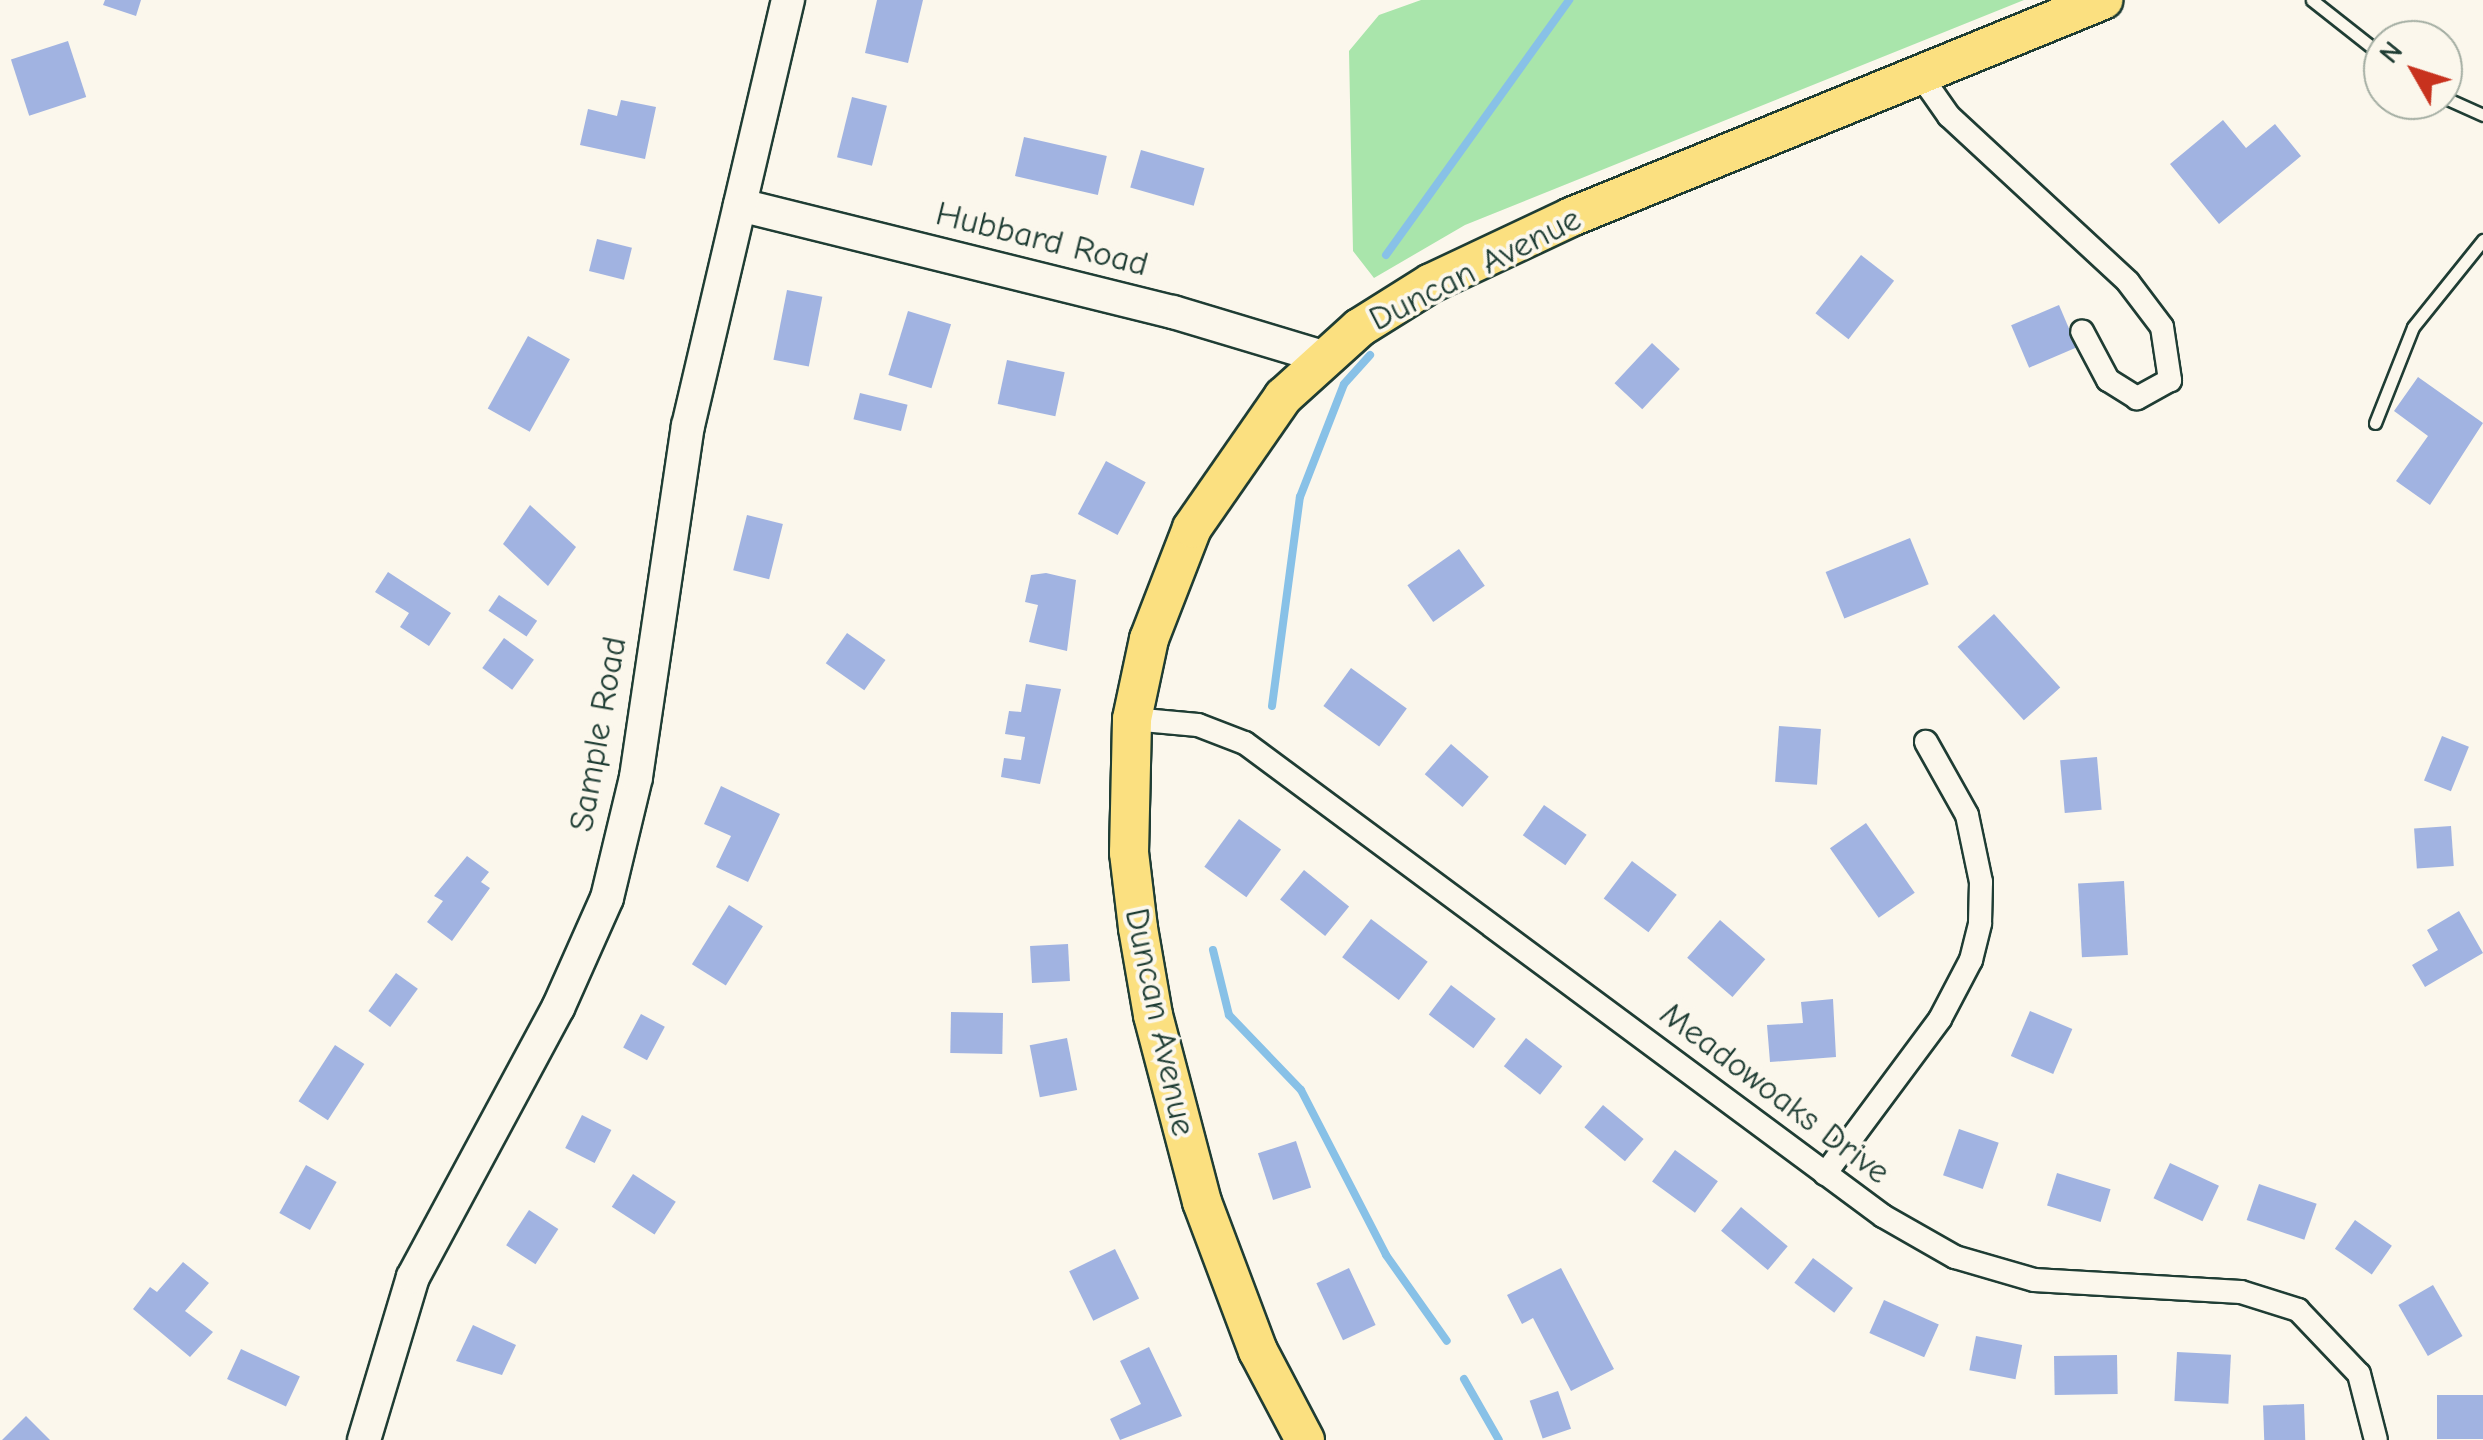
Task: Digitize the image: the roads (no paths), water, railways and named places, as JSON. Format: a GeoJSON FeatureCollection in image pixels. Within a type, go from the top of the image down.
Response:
{"type":"FeatureCollection","features":[{"type":"Feature","properties":{"kind":"main road","name":"Duncan Avenue"},"geometry":{"type":"LineString","coordinates":[[1305,1440],[1230,1279],[1171,1090],[1129,853],[1132,719],[1148,639],[1192,528],[1246,444],[1322,358],[1395,304],[1470,263],[2103,0]]}},
{"type":"Feature","properties":{"kind":"street","name":"Sample Road"},"geometry":{"type":"LineString","coordinates":[[364,1440],[414,1277],[558,1008],[607,898],[636,777],[688,426],[788,0]]}},
{"type":"Feature","properties":{"kind":"street"},"geometry":{"type":"LineString","coordinates":[[1932,70],[1930,89],[1949,116],[2128,282],[2162,327],[2170,380],[2136,398],[2108,380],[2082,331]]}},
{"type":"Feature","properties":{"kind":"street","name":"Hubbard Road"},"geometry":{"type":"LineString","coordinates":[[740,205],[1173,312],[1322,358]]}},
{"type":"Feature","properties":{"kind":"street","name":"Meadowoaks Drive"},"geometry":{"type":"LineString","coordinates":[[1132,719],[1198,725],[1245,742],[1825,1174],[1922,1240],[1997,1271],[2075,1286],[2241,1292],[2298,1310],[2360,1374],[2376,1440]]}},
{"type":"Feature","properties":{"kind":"street"},"geometry":{"type":"LineString","coordinates":[[1825,1174],[1940,1019],[1975,941],[1981,882],[1967,815],[1926,742]]}},
{"type":"Feature","properties":{"kind":"lane"},"geometry":{"type":"LineString","coordinates":[[2312,0],[2363,40]]}},
{"type":"Feature","properties":{"kind":"lane"},"geometry":{"type":"LineString","coordinates":[[2376,423],[2413,327],[2483,240]]}},
{"type":"Feature","properties":{"kind":"waterway"},"geometry":{"type":"LineString","coordinates":[[1386,255],[1569,0]]}},
{"type":"Feature","properties":{"kind":"waterway"},"geometry":{"type":"LineString","coordinates":[[1272,706],[1300,497],[1344,384],[1370,355]]}},
{"type":"Feature","properties":{"kind":"waterway"},"geometry":{"type":"LineString","coordinates":[[1213,950],[1229,1015],[1301,1090],[1386,1255],[1447,1341]]}},
{"type":"Feature","properties":{"kind":"waterway"},"geometry":{"type":"LineString","coordinates":[[1464,1379],[1499,1440]]}}]}
